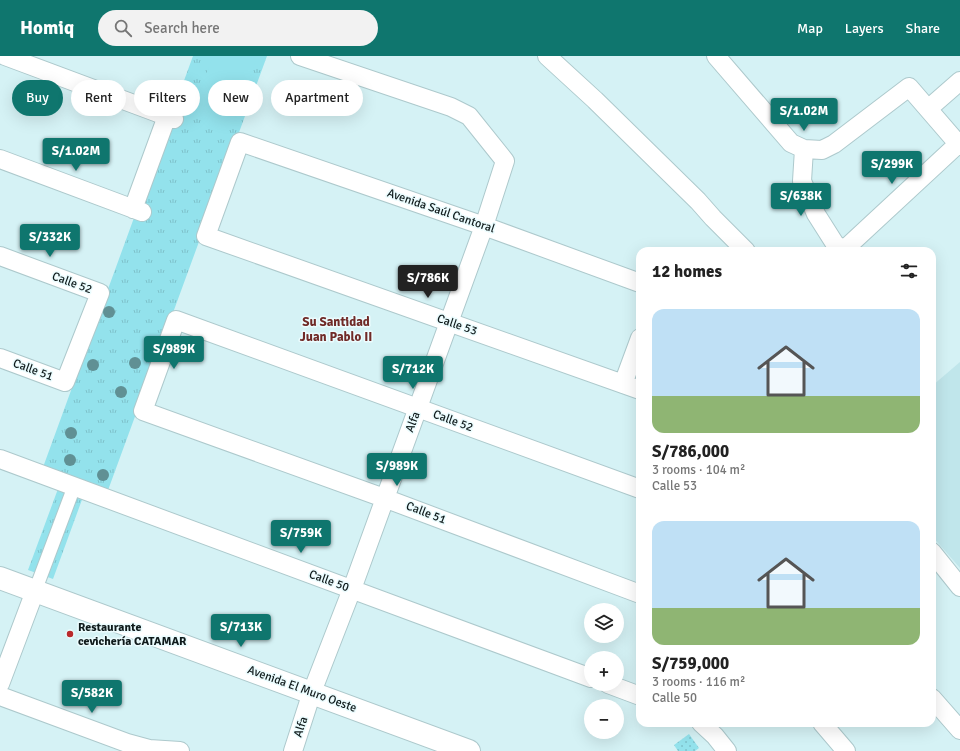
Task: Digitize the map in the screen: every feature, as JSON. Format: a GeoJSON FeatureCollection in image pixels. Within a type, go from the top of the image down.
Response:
{"type":"FeatureCollection","features":[{"type":"Feature","properties":{"kind":"street"},"geometry":{"type":"LineString","coordinates":[[0,159],[137,210],[171,118],[5,56]]}},
{"type":"Feature","properties":{"kind":"street","name":"Alfa"},"geometry":{"type":"LineString","coordinates":[[293,751],[312,692],[352,589],[484,226],[505,161],[470,116],[451,107],[300,56]]}},
{"type":"Feature","properties":{"kind":"street"},"geometry":{"type":"LineString","coordinates":[[547,56],[624,128],[742,247]]}},
{"type":"Feature","properties":{"kind":"street"},"geometry":{"type":"LineString","coordinates":[[716,56],[791,143],[804,149],[822,150],[834,144],[909,87],[959,145],[848,247]]}},
{"type":"Feature","properties":{"kind":"street"},"geometry":{"type":"LineString","coordinates":[[928,109],[960,81]]}},
{"type":"Feature","properties":{"kind":"street","name":"Avenida Saúl Cantoral"},"geometry":{"type":"LineString","coordinates":[[206,236],[240,142],[484,226],[636,282]]}},
{"type":"Feature","properties":{"kind":"street"},"geometry":{"type":"LineString","coordinates":[[804,149],[802,181],[816,214],[834,244],[839,247]]}},
{"type":"Feature","properties":{"kind":"street","name":"Calle 53"},"geometry":{"type":"LineString","coordinates":[[206,236],[636,389]]}},
{"type":"Feature","properties":{"kind":"street","name":"Calle 52"},"geometry":{"type":"LineString","coordinates":[[0,256],[100,293],[65,382]]}},
{"type":"Feature","properties":{"kind":"street","name":"Calle 52"},"geometry":{"type":"LineString","coordinates":[[143,410],[176,320],[636,488]]}},
{"type":"Feature","properties":{"kind":"street"},"geometry":{"type":"LineString","coordinates":[[623,384],[636,349]]}},
{"type":"Feature","properties":{"kind":"street","name":"Calle 51"},"geometry":{"type":"LineString","coordinates":[[0,358],[65,382]]}},
{"type":"Feature","properties":{"kind":"street","name":"Calle 51"},"geometry":{"type":"LineString","coordinates":[[143,410],[636,592]]}},
{"type":"Feature","properties":{"kind":"street","name":"Calle 50"},"geometry":{"type":"LineString","coordinates":[[0,459],[584,675]]}},
{"type":"Feature","properties":{"kind":"street"},"geometry":{"type":"LineString","coordinates":[[0,684],[74,487]]}},
{"type":"Feature","properties":{"kind":"street"},"geometry":{"type":"LineString","coordinates":[[936,557],[960,587]]}},
{"type":"Feature","properties":{"kind":"street","name":"Avenida El Muro Oeste"},"geometry":{"type":"LineString","coordinates":[[0,578],[469,751]]}},
{"type":"Feature","properties":{"kind":"street"},"geometry":{"type":"LineString","coordinates":[[624,690],[636,694]]}},
{"type":"Feature","properties":{"kind":"street"},"geometry":{"type":"LineString","coordinates":[[0,696],[127,744],[149,749],[180,751]]}},
{"type":"Feature","properties":{"kind":"street"},"geometry":{"type":"LineString","coordinates":[[936,703],[960,730]]}},
{"type":"Feature","properties":{"kind":"street"},"geometry":{"type":"LineString","coordinates":[[705,727],[727,751]]}},
{"type":"Feature","properties":{"kind":"street"},"geometry":{"type":"LineString","coordinates":[[825,727],[846,751]]}},
{"type":"Feature","properties":{"kind":"shaded area"},"geometry":{"type":"Polygon","coordinates":[[[960,362],[960,568],[936,541],[936,383],[960,362]]]}},
{"type":"Feature","properties":{"kind":"green space"},"geometry":{"type":"Polygon","coordinates":[[[193,56],[267,56],[258,80],[208,80],[208,116],[245,116],[107,493],[87,486],[53,579],[28,570],[62,478],[42,470],[171,116],[200,116],[200,80],[184,80],[193,56]]]}},
{"type":"Feature","properties":{"kind":"green space"},"geometry":{"type":"Polygon","coordinates":[[[213,56],[247,56],[256,60],[249,80],[208,80],[208,116],[236,116],[231,129],[196,116],[200,116],[200,90],[213,56]]]}},
{"type":"Feature","properties":{"kind":"green space"},"geometry":{"type":"Polygon","coordinates":[[[689,734],[699,748],[695,751],[678,751],[674,745],[689,734]]]}},
{"type":"Feature","properties":{"kind":"place","name":"Restaurante cevichería CATAMAR"},"geometry":{"type":"Point","coordinates":[70,634]}},
{"type":"Feature","properties":{"kind":"district","name":"Su Santidad Juan Pablo II"},"geometry":{"type":"Point","coordinates":[336,330]}}]}
